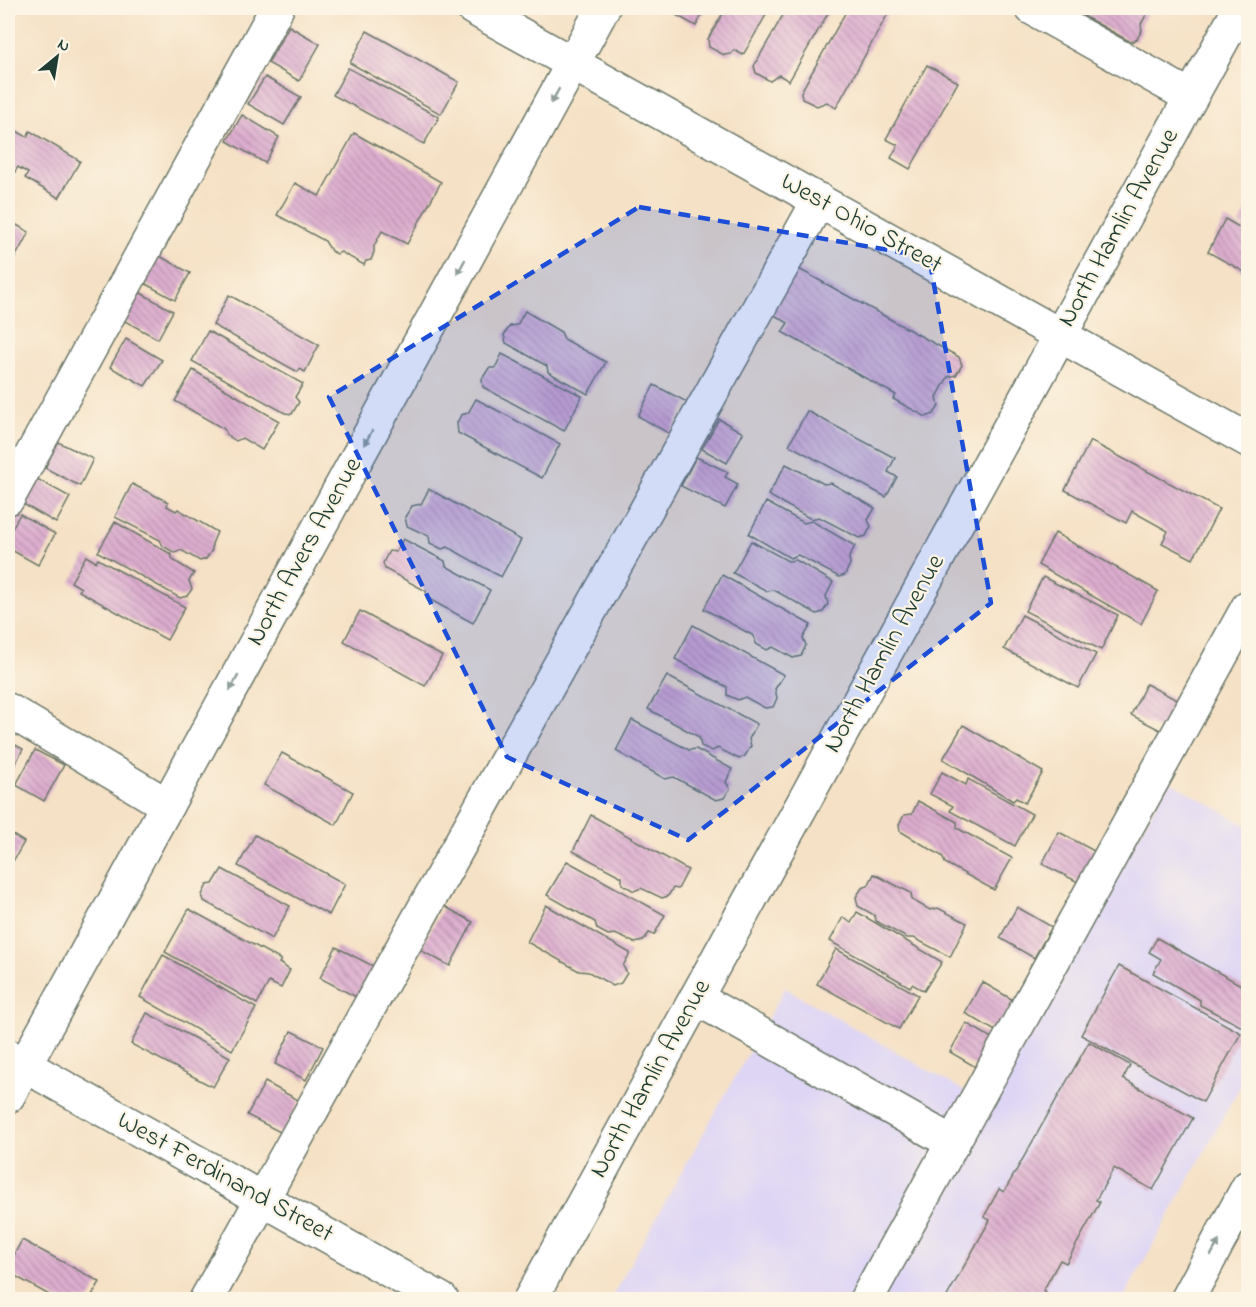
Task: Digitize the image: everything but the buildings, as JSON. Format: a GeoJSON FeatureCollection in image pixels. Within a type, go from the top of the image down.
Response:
{"type":"FeatureCollection","features":[{"type":"Feature","properties":{"kind":"street"},"geometry":{"type":"LineString","coordinates":[[8,498],[277,8]]}},
{"type":"Feature","properties":{"kind":"street","name":"West Ohio Street"},"geometry":{"type":"LineString","coordinates":[[473,8],[1248,440]]}},
{"type":"Feature","properties":{"kind":"street","name":"North Avers Avenue"},"geometry":{"type":"LineString","coordinates":[[8,1096],[16,1061],[167,804],[603,8]]}},
{"type":"Feature","properties":{"kind":"street"},"geometry":{"type":"LineString","coordinates":[[1032,8],[1191,97]]}},
{"type":"Feature","properties":{"kind":"street","name":"North Hamlin Avenue"},"geometry":{"type":"LineString","coordinates":[[530,1299],[1240,8]]}},
{"type":"Feature","properties":{"kind":"street"},"geometry":{"type":"LineString","coordinates":[[206,1299],[819,200]]}},
{"type":"Feature","properties":{"kind":"street"},"geometry":{"type":"LineString","coordinates":[[866,1299],[1248,607]]}},
{"type":"Feature","properties":{"kind":"street"},"geometry":{"type":"LineString","coordinates":[[8,710],[167,804]]}},
{"type":"Feature","properties":{"kind":"street"},"geometry":{"type":"LineString","coordinates":[[696,998],[952,1143]]}},
{"type":"Feature","properties":{"kind":"street","name":"West Ferdinand Street"},"geometry":{"type":"LineString","coordinates":[[16,1061],[442,1299]]}},
{"type":"Feature","properties":{"kind":"street"},"geometry":{"type":"LineString","coordinates":[[1187,1299],[1248,1187]]}},
{"type":"Feature","properties":{"kind":"highlighted area"},"geometry":{"type":"Polygon","coordinates":[[[639,207],[929,257],[991,603],[688,840],[507,757],[329,397],[639,207]]]}},
{"type":"Feature","properties":{"kind":"shaded area"},"geometry":{"type":"Polygon","coordinates":[[[1169,781],[1248,826],[1248,1072],[1123,1299],[610,1300],[785,988],[990,1106],[1169,781]]]}}]}
